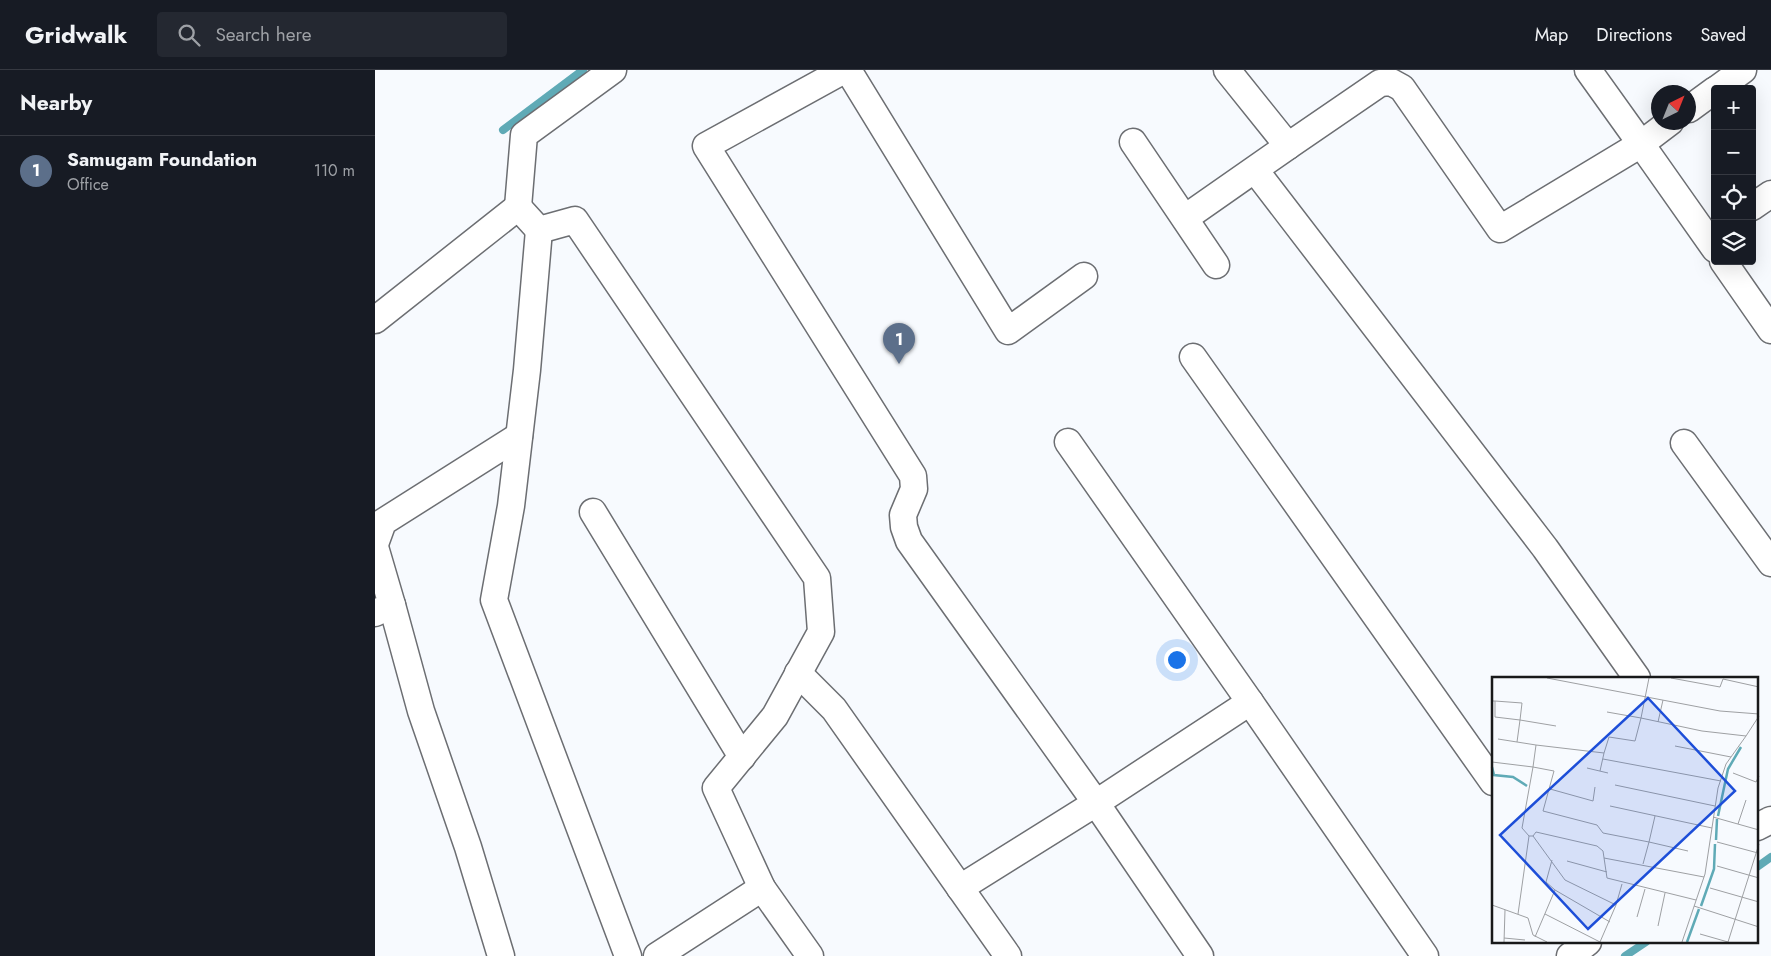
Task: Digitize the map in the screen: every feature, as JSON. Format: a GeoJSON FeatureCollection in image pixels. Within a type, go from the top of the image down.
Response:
{"type":"FeatureCollection","features":[{"type":"Feature","properties":{"kind":"street"},"geometry":{"type":"LineString","coordinates":[[613,70],[523,135],[518,207],[539,230],[527,370],[511,506],[494,600],[628,956]]}},
{"type":"Feature","properties":{"kind":"street"},"geometry":{"type":"LineString","coordinates":[[1084,276],[1008,331],[846,70],[707,146],[913,476],[914,489],[903,514],[904,527],[909,542],[1096,803],[1200,956]]}},
{"type":"Feature","properties":{"kind":"street"},"geometry":{"type":"LineString","coordinates":[[1227,70],[1288,146]]}},
{"type":"Feature","properties":{"kind":"street"},"geometry":{"type":"LineString","coordinates":[[1588,70],[1711,239]]}},
{"type":"Feature","properties":{"kind":"street"},"geometry":{"type":"LineString","coordinates":[[1723,85],[1743,70]]}},
{"type":"Feature","properties":{"kind":"street"},"geometry":{"type":"LineString","coordinates":[[1185,218],[1380,83],[1391,82],[1402,88],[1500,229],[1641,144],[1660,130]]}},
{"type":"Feature","properties":{"kind":"street"},"geometry":{"type":"LineString","coordinates":[[1696,105],[1711,94]]}},
{"type":"Feature","properties":{"kind":"street"},"geometry":{"type":"LineString","coordinates":[[1133,142],[1216,265]]}},
{"type":"Feature","properties":{"kind":"street"},"geometry":{"type":"LineString","coordinates":[[1255,170],[1545,548],[1636,677]]}},
{"type":"Feature","properties":{"kind":"street"},"geometry":{"type":"LineString","coordinates":[[1756,204],[1771,194]]}},
{"type":"Feature","properties":{"kind":"street"},"geometry":{"type":"LineString","coordinates":[[375,320],[518,207]]}},
{"type":"Feature","properties":{"kind":"street"},"geometry":{"type":"LineString","coordinates":[[539,230],[575,220],[817,578],[821,632],[775,716],[717,788],[762,888],[810,956]]}},
{"type":"Feature","properties":{"kind":"street"},"geometry":{"type":"LineString","coordinates":[[1726,265],[1771,330]]}},
{"type":"Feature","properties":{"kind":"street"},"geometry":{"type":"LineString","coordinates":[[1193,357],[1492,781]]}},
{"type":"Feature","properties":{"kind":"street"},"geometry":{"type":"LineString","coordinates":[[501,956],[468,847],[384,609],[375,546],[383,522],[519,436]]}},
{"type":"Feature","properties":{"kind":"street"},"geometry":{"type":"LineString","coordinates":[[1068,442],[1425,956]]}},
{"type":"Feature","properties":{"kind":"street"},"geometry":{"type":"LineString","coordinates":[[1684,443],[1771,563]]}},
{"type":"Feature","properties":{"kind":"street"},"geometry":{"type":"LineString","coordinates":[[593,512],[742,757]]}},
{"type":"Feature","properties":{"kind":"street"},"geometry":{"type":"LineString","coordinates":[[798,674],[834,708],[1008,956]]}},
{"type":"Feature","properties":{"kind":"street"},"geometry":{"type":"LineString","coordinates":[[960,888],[1096,803],[1250,702]]}},
{"type":"Feature","properties":{"kind":"street"},"geometry":{"type":"LineString","coordinates":[[1759,826],[1771,820]]}},
{"type":"Feature","properties":{"kind":"street"},"geometry":{"type":"LineString","coordinates":[[657,956],[762,888]]}},
{"type":"Feature","properties":{"kind":"street"},"geometry":{"type":"LineString","coordinates":[[1569,956],[1585,944]]}},
{"type":"Feature","properties":{"kind":"waterway"},"geometry":{"type":"LineString","coordinates":[[503,130],[583,70]]}},
{"type":"Feature","properties":{"kind":"waterway"},"geometry":{"type":"LineString","coordinates":[[1759,866],[1771,857]]}},
{"type":"Feature","properties":{"kind":"waterway"},"geometry":{"type":"LineString","coordinates":[[1625,956],[1643,944]]}},
{"type":"Feature","properties":{"kind":"place","name":"Samugam Foundation"},"geometry":{"type":"Point","coordinates":[899,364]}}]}
